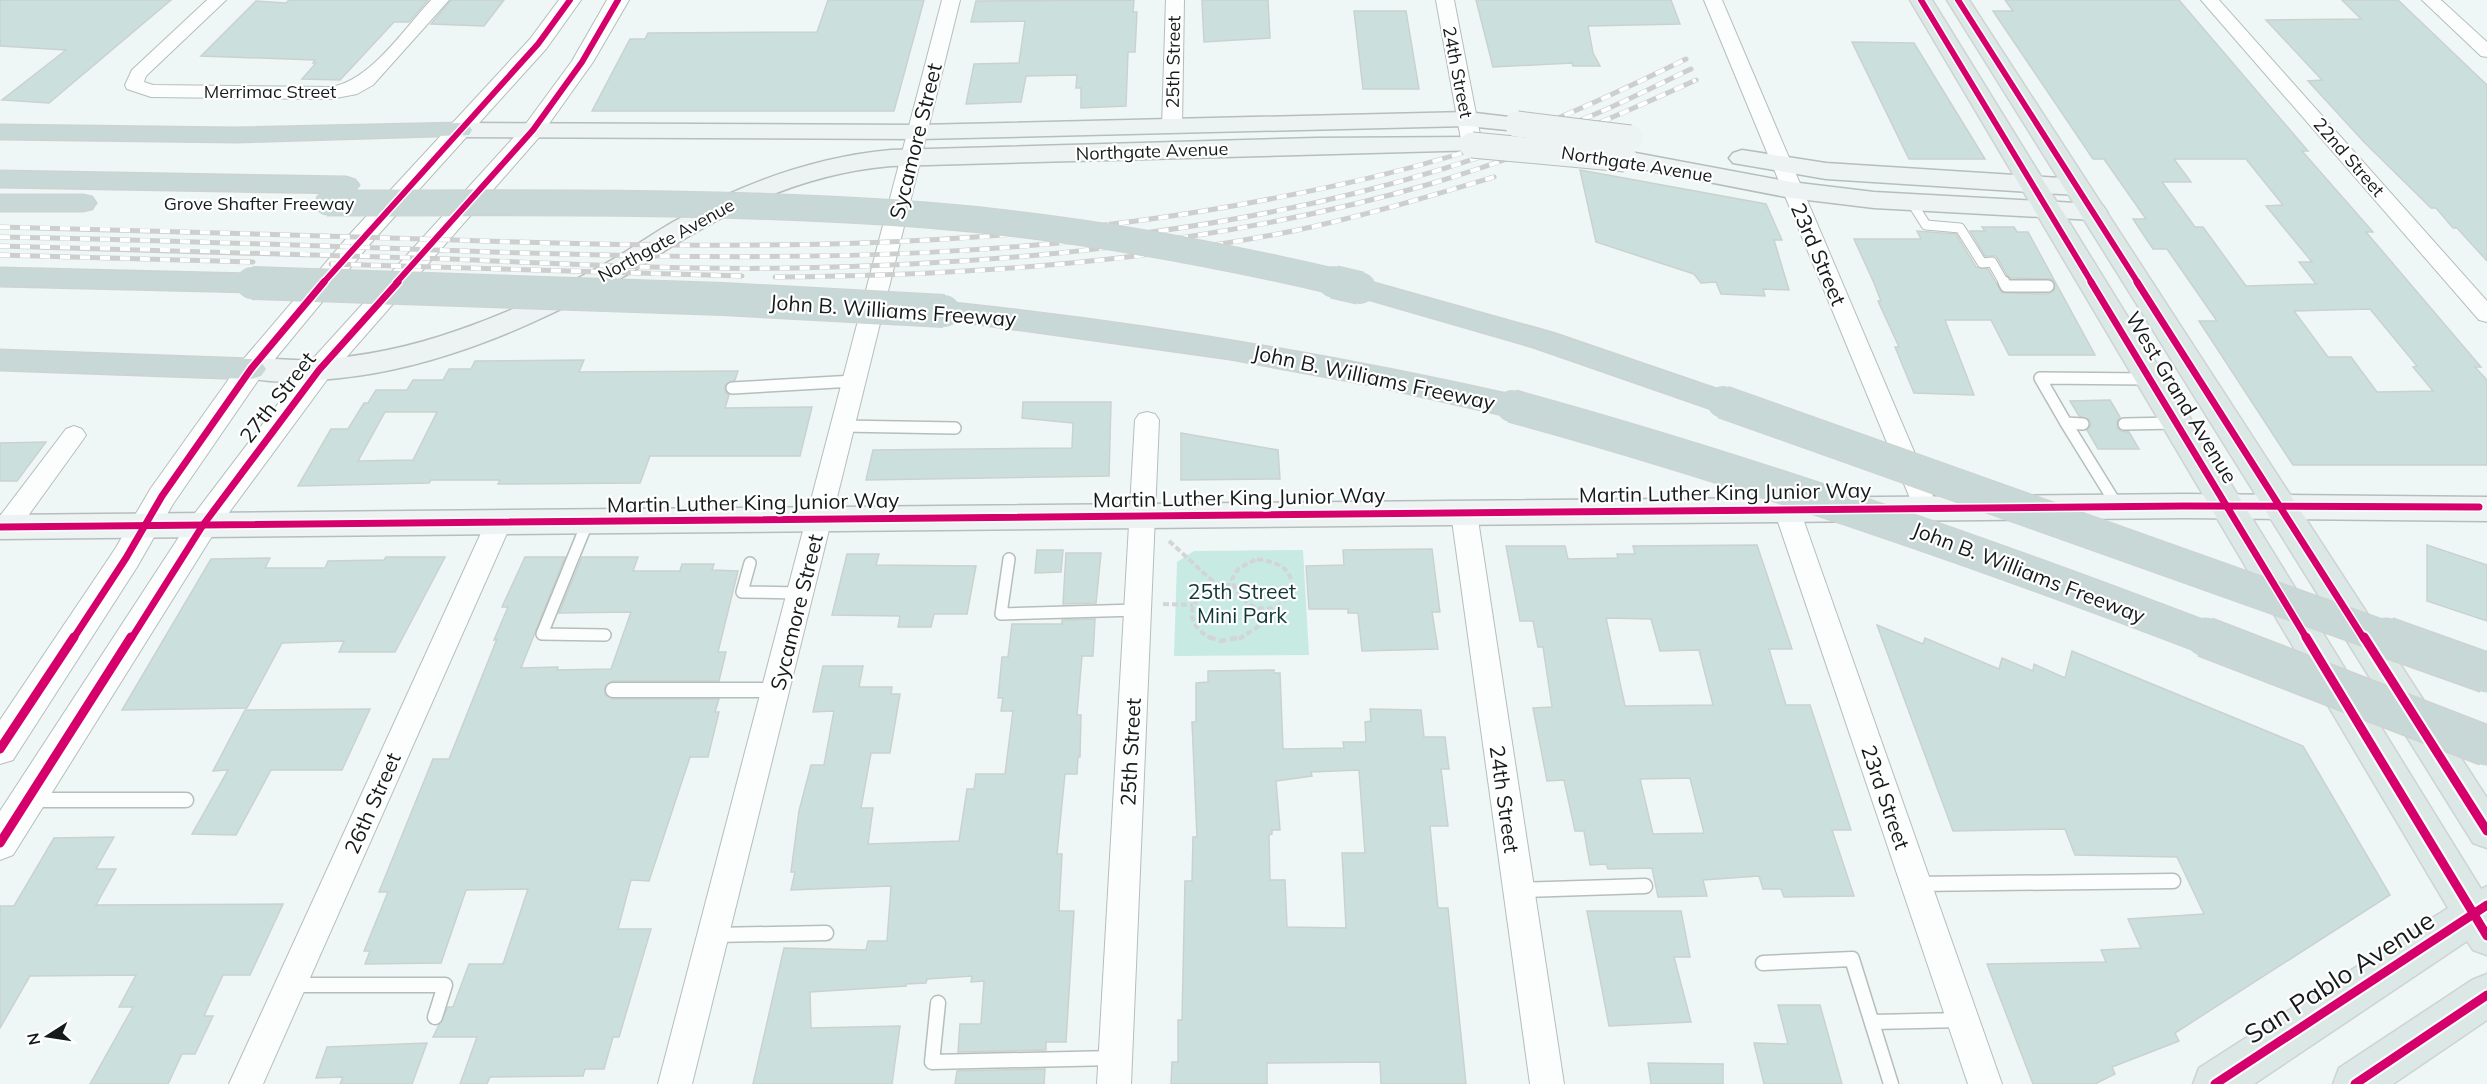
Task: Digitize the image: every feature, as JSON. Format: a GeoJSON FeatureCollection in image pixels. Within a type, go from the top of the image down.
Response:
{"type":"FeatureCollection","features":[{"type":"Feature","properties":{"kind":"highway"},"geometry":{"type":"LineString","coordinates":[[0,146],[236,135],[460,130]]}},
{"type":"Feature","properties":{"kind":"highway"},"geometry":{"type":"LineString","coordinates":[[0,132],[236,135]]}},
{"type":"Feature","properties":{"kind":"highway"},"geometry":{"type":"LineString","coordinates":[[0,178],[337,194]]}},
{"type":"Feature","properties":{"kind":"highway","name":"Grove Shafter Freeway"},"geometry":{"type":"LineString","coordinates":[[0,202],[337,194],[555,204],[792,207],[975,219],[1178,248],[1360,288],[1543,340],[2487,673]]}},
{"type":"Feature","properties":{"kind":"highway"},"geometry":{"type":"LineString","coordinates":[[0,277],[206,282]]}},
{"type":"Feature","properties":{"kind":"highway"},"geometry":{"type":"LineString","coordinates":[[0,299],[206,282]]}},
{"type":"Feature","properties":{"kind":"highway","name":"John B. Williams Freeway"},"geometry":{"type":"LineString","coordinates":[[206,282],[713,298],[944,311],[1094,327],[1233,348],[1362,372],[1512,406],[1701,458],[1884,518],[2487,746]]}},
{"type":"Feature","properties":{"kind":"highway"},"geometry":{"type":"LineString","coordinates":[[0,360],[250,369]]}},
{"type":"Feature","properties":{"kind":"main road","name":"West Grand Avenue"},"geometry":{"type":"LineString","coordinates":[[1921,0],[2227,506],[2482,918]]}},
{"type":"Feature","properties":{"kind":"main road","name":"West Grand Avenue"},"geometry":{"type":"LineString","coordinates":[[1958,0],[2487,831]]}},
{"type":"Feature","properties":{"kind":"main road","name":"Northgate Avenue"},"geometry":{"type":"LineString","coordinates":[[250,369],[319,370],[372,363],[488,330],[613,270],[690,224],[747,195],[806,172],[874,159],[914,145],[1172,125],[1467,119],[1517,124],[1627,148],[1791,190],[1912,203],[2094,213]]}},
{"type":"Feature","properties":{"kind":"main road","name":"Northgate Avenue"},"geometry":{"type":"LineString","coordinates":[[460,130],[533,130],[914,145],[1472,145],[1627,148],[1826,171],[2077,187]]}},
{"type":"Feature","properties":{"kind":"main road","name":"Martin Luther King Junior Way"},"geometry":{"type":"LineString","coordinates":[[3,527],[1926,508],[2484,507]]}},
{"type":"Feature","properties":{"kind":"main road","name":"San Pablo Avenue"},"geometry":{"type":"LineString","coordinates":[[2215,1084],[2482,918]]}},
{"type":"Feature","properties":{"kind":"main road"},"geometry":{"type":"LineString","coordinates":[[2355,1084],[2487,995]]}},
{"type":"Feature","properties":{"kind":"street","name":"Merrimac Street"},"geometry":{"type":"LineString","coordinates":[[217,0],[138,74],[134,86],[151,91],[331,93],[350,90],[368,81],[440,0]]}},
{"type":"Feature","properties":{"kind":"street","name":"27th Street"},"geometry":{"type":"LineString","coordinates":[[0,749],[145,526],[162,496],[250,369],[360,239],[538,44],[570,0]]}},
{"type":"Feature","properties":{"kind":"street","name":"27th Street"},"geometry":{"type":"LineString","coordinates":[[0,843],[203,525],[319,370],[533,130],[582,62],[618,0]]}},
{"type":"Feature","properties":{"kind":"street","name":"Sycamore Street"},"geometry":{"type":"LineString","coordinates":[[675,1084],[951,0]]}},
{"type":"Feature","properties":{"kind":"street","name":"25th Street"},"geometry":{"type":"LineString","coordinates":[[1172,125],[1175,0]]}},
{"type":"Feature","properties":{"kind":"street","name":"24th Street"},"geometry":{"type":"LineString","coordinates":[[1445,0],[1472,145]]}},
{"type":"Feature","properties":{"kind":"street","name":"23rd Street"},"geometry":{"type":"LineString","coordinates":[[1713,0],[1926,508]]}},
{"type":"Feature","properties":{"kind":"street","name":"22nd Street"},"geometry":{"type":"LineString","coordinates":[[2210,0],[2487,315]]}},
{"type":"Feature","properties":{"kind":"street"},"geometry":{"type":"LineString","coordinates":[[2431,0],[2487,52]]}},
{"type":"Feature","properties":{"kind":"street","name":"25th Street"},"geometry":{"type":"LineString","coordinates":[[1114,1071],[1147,420]]}},
{"type":"Feature","properties":{"kind":"street"},"geometry":{"type":"LineString","coordinates":[[3,527],[74,435]]}},
{"type":"Feature","properties":{"kind":"street","name":"23rd Street"},"geometry":{"type":"LineString","coordinates":[[1787,510],[1985,1084]]}},
{"type":"Feature","properties":{"kind":"street","name":"24th Street"},"geometry":{"type":"LineString","coordinates":[[1464,513],[1547,1084]]}},
{"type":"Feature","properties":{"kind":"street","name":"26th Street"},"geometry":{"type":"LineString","coordinates":[[246,1084],[499,522]]}},
{"type":"Feature","properties":{"kind":"lane"},"geometry":{"type":"LineString","coordinates":[[1912,203],[1926,225],[1960,228],[1982,262],[1992,262],[2006,286],[2048,286]]}},
{"type":"Feature","properties":{"kind":"lane"},"geometry":{"type":"LineString","coordinates":[[2118,507],[2040,378],[2150,379]]}},
{"type":"Feature","properties":{"kind":"lane"},"geometry":{"type":"LineString","coordinates":[[732,388],[855,381]]}},
{"type":"Feature","properties":{"kind":"lane"},"geometry":{"type":"LineString","coordinates":[[2066,423],[2084,424]]}},
{"type":"Feature","properties":{"kind":"lane"},"geometry":{"type":"LineString","coordinates":[[2124,424],[2177,423]]}},
{"type":"Feature","properties":{"kind":"lane"},"geometry":{"type":"LineString","coordinates":[[843,426],[955,428]]}},
{"type":"Feature","properties":{"kind":"lane"},"geometry":{"type":"LineString","coordinates":[[588,521],[542,634],[605,635]]}},
{"type":"Feature","properties":{"kind":"lane"},"geometry":{"type":"LineString","coordinates":[[1009,559],[1001,614],[1137,610]]}},
{"type":"Feature","properties":{"kind":"lane"},"geometry":{"type":"LineString","coordinates":[[750,563],[742,592],[801,593]]}},
{"type":"Feature","properties":{"kind":"lane"},"geometry":{"type":"LineString","coordinates":[[613,690],[776,690]]}},
{"type":"Feature","properties":{"kind":"lane"},"geometry":{"type":"LineString","coordinates":[[27,800],[186,800]]}},
{"type":"Feature","properties":{"kind":"lane"},"geometry":{"type":"LineString","coordinates":[[1916,885],[2173,881]]}},
{"type":"Feature","properties":{"kind":"lane"},"geometry":{"type":"LineString","coordinates":[[1519,890],[1645,886]]}},
{"type":"Feature","properties":{"kind":"lane"},"geometry":{"type":"LineString","coordinates":[[713,935],[825,933]]}},
{"type":"Feature","properties":{"kind":"lane"},"geometry":{"type":"LineString","coordinates":[[1763,963],[1852,959],[1891,1084]]}},
{"type":"Feature","properties":{"kind":"lane"},"geometry":{"type":"LineString","coordinates":[[290,985],[445,985],[435,1017]]}},
{"type":"Feature","properties":{"kind":"lane"},"geometry":{"type":"LineString","coordinates":[[938,1003],[932,1062],[1114,1071]]}},
{"type":"Feature","properties":{"kind":"lane"},"geometry":{"type":"LineString","coordinates":[[1873,1022],[1962,1020]]}},
{"type":"Feature","properties":{"kind":"path"},"geometry":{"type":"LineString","coordinates":[[1141,516],[1218,586]]}},
{"type":"Feature","properties":{"kind":"path"},"geometry":{"type":"LineString","coordinates":[[1266,559],[1285,566],[1294,580],[1290,596],[1275,607],[1261,608],[1245,604],[1237,598],[1232,585],[1234,574],[1247,562],[1266,559]]}},
{"type":"Feature","properties":{"kind":"path"},"geometry":{"type":"LineString","coordinates":[[1232,585],[1207,590],[1193,605],[1193,623],[1208,638],[1231,642],[1252,634],[1259,626],[1261,608]]}},
{"type":"Feature","properties":{"kind":"green space","name":"25th Street Mini Park"},"geometry":{"type":"Polygon","coordinates":[[[1303,550],[1309,655],[1174,656],[1177,562],[1194,551],[1303,550]]]}},
{"type":"Feature","properties":{"kind":"building"},"geometry":{"type":"Polygon","coordinates":[[[0,0],[171,0],[49,103],[2,100],[66,50],[0,46],[0,0]]]}},
{"type":"Feature","properties":{"kind":"building"},"geometry":{"type":"Polygon","coordinates":[[[289,0],[428,0],[409,22],[394,22],[340,80],[302,79],[316,63],[313,63],[315,60],[201,56],[256,1],[286,3],[289,0]]]}},
{"type":"Feature","properties":{"kind":"building"},"geometry":{"type":"Polygon","coordinates":[[[451,0],[504,0],[484,26],[431,24],[451,0]]]}},
{"type":"Feature","properties":{"kind":"building"},"geometry":{"type":"Polygon","coordinates":[[[828,0],[924,0],[894,111],[592,111],[630,39],[645,39],[648,33],[817,32],[828,0]]]}},
{"type":"Feature","properties":{"kind":"building"},"geometry":{"type":"Polygon","coordinates":[[[1134,0],[1133,12],[1137,12],[1135,52],[1128,52],[1126,106],[1081,108],[1081,88],[1076,88],[1077,75],[1026,76],[1021,102],[966,104],[974,64],[1019,63],[1025,21],[971,22],[976,1],[1134,0]]]}},
{"type":"Feature","properties":{"kind":"building"},"geometry":{"type":"Polygon","coordinates":[[[1202,0],[1268,0],[1270,38],[1204,42],[1202,0]]]}},
{"type":"Feature","properties":{"kind":"building"},"geometry":{"type":"Polygon","coordinates":[[[1476,0],[1671,0],[1680,24],[1588,26],[1593,53],[1600,66],[1573,66],[1572,63],[1493,67],[1476,0]]]}},
{"type":"Feature","properties":{"kind":"building"},"geometry":{"type":"Polygon","coordinates":[[[2005,0],[2179,0],[2308,151],[2302,151],[2373,232],[2366,232],[2481,367],[2475,367],[2487,380],[2487,465],[2293,465],[2199,321],[2217,321],[2167,249],[2153,249],[2133,219],[2146,219],[2104,159],[2093,159],[1993,11],[2013,11],[2005,0]],[[2174,159],[2191,182],[2162,182],[2195,227],[2203,227],[2246,286],[2316,284],[2299,262],[2312,262],[2266,206],[2283,205],[2246,159],[2174,159]],[[2370,309],[2294,311],[2328,357],[2351,357],[2377,392],[2433,391],[2413,367],[2417,366],[2370,309]]]}},
{"type":"Feature","properties":{"kind":"building"},"geometry":{"type":"Polygon","coordinates":[[[2342,0],[2398,0],[2487,85],[2487,261],[2457,228],[2453,228],[2436,208],[2431,208],[2364,142],[2308,81],[2322,80],[2266,20],[2361,19],[2342,0]]]}},
{"type":"Feature","properties":{"kind":"building"},"geometry":{"type":"Polygon","coordinates":[[[1354,11],[1406,11],[1419,89],[1363,89],[1354,11]]]}},
{"type":"Feature","properties":{"kind":"building"},"geometry":{"type":"Polygon","coordinates":[[[1852,42],[1914,43],[1985,159],[1909,159],[1852,42]]]}},
{"type":"Feature","properties":{"kind":"building"},"geometry":{"type":"Polygon","coordinates":[[[1580,170],[1766,204],[1782,240],[1774,240],[1789,290],[1763,289],[1765,296],[1721,294],[1716,282],[1701,283],[1694,274],[1596,242],[1580,170]]]}},
{"type":"Feature","properties":{"kind":"building"},"geometry":{"type":"Polygon","coordinates":[[[1982,227],[2014,227],[2017,232],[2028,232],[2095,355],[2009,355],[1991,320],[1945,320],[1974,395],[1914,393],[1895,347],[1899,347],[1854,239],[1921,239],[1917,231],[1956,234],[1976,267],[1988,269],[2002,293],[2048,294],[2054,290],[2055,283],[2051,279],[2011,278],[1996,256],[1985,256],[1970,231],[1985,231],[1982,227]]]}},
{"type":"Feature","properties":{"kind":"building"},"geometry":{"type":"Polygon","coordinates":[[[584,360],[579,372],[738,371],[735,380],[725,385],[725,392],[729,395],[725,408],[812,407],[800,456],[650,456],[640,483],[498,484],[500,480],[431,480],[429,483],[298,486],[331,429],[348,429],[364,403],[368,403],[376,390],[407,390],[413,380],[443,380],[449,369],[471,369],[475,361],[584,360]],[[385,412],[358,461],[413,460],[437,412],[385,412]]]}},
{"type":"Feature","properties":{"kind":"building"},"geometry":{"type":"Polygon","coordinates":[[[2110,400],[2120,417],[2117,421],[2117,428],[2129,432],[2139,449],[2098,449],[2087,430],[2091,425],[2090,420],[2079,416],[2070,401],[2110,400]]]}},
{"type":"Feature","properties":{"kind":"building"},"geometry":{"type":"Polygon","coordinates":[[[1023,402],[1111,402],[1109,476],[866,480],[873,450],[1072,448],[1073,423],[1022,418],[1023,402]]]}},
{"type":"Feature","properties":{"kind":"building"},"geometry":{"type":"Polygon","coordinates":[[[1181,433],[1278,450],[1280,479],[1181,480],[1181,433]]]}},
{"type":"Feature","properties":{"kind":"building"},"geometry":{"type":"Polygon","coordinates":[[[46,442],[17,481],[0,481],[0,443],[46,442]]]}},
{"type":"Feature","properties":{"kind":"building"},"geometry":{"type":"Polygon","coordinates":[[[1757,545],[1792,649],[1769,649],[1786,705],[1810,705],[1851,830],[1832,830],[1854,896],[1784,897],[1781,889],[1763,889],[1759,876],[1703,880],[1707,896],[1658,897],[1652,868],[1608,869],[1606,864],[1590,865],[1584,831],[1575,831],[1564,780],[1547,781],[1533,708],[1552,707],[1543,647],[1538,647],[1533,621],[1520,621],[1506,546],[1565,546],[1568,559],[1618,558],[1617,554],[1635,554],[1633,546],[1757,545]],[[1606,618],[1625,706],[1713,705],[1699,650],[1660,651],[1651,619],[1606,618]],[[1690,778],[1640,779],[1653,834],[1704,833],[1690,778]]]}},
{"type":"Feature","properties":{"kind":"building"},"geometry":{"type":"Polygon","coordinates":[[[2427,545],[2487,565],[2487,621],[2427,601],[2427,545]]]}},
{"type":"Feature","properties":{"kind":"building"},"geometry":{"type":"Polygon","coordinates":[[[1432,549],[1440,612],[1432,612],[1438,649],[1362,651],[1358,613],[1348,613],[1348,609],[1309,609],[1306,566],[1344,565],[1343,550],[1432,549]]]}},
{"type":"Feature","properties":{"kind":"building"},"geometry":{"type":"Polygon","coordinates":[[[1037,550],[1063,550],[1061,572],[1035,573],[1037,550]]]}},
{"type":"Feature","properties":{"kind":"building"},"geometry":{"type":"Polygon","coordinates":[[[1066,553],[1101,553],[1096,603],[1063,604],[1066,553]]]}},
{"type":"Feature","properties":{"kind":"building"},"geometry":{"type":"Polygon","coordinates":[[[847,554],[879,554],[876,565],[976,566],[967,614],[934,614],[931,627],[898,627],[900,616],[832,615],[847,554]]]}},
{"type":"Feature","properties":{"kind":"building"},"geometry":{"type":"Polygon","coordinates":[[[386,557],[445,557],[395,652],[339,652],[344,641],[282,643],[247,708],[122,710],[211,559],[270,558],[265,568],[325,568],[328,561],[384,560],[386,557]]]}},
{"type":"Feature","properties":{"kind":"building"},"geometry":{"type":"Polygon","coordinates":[[[525,557],[565,557],[521,668],[611,669],[631,612],[559,613],[582,557],[638,557],[633,571],[680,571],[682,564],[714,564],[712,570],[738,571],[718,652],[726,652],[719,681],[613,681],[605,686],[605,695],[613,699],[719,699],[715,712],[719,712],[708,757],[690,757],[649,881],[631,880],[618,929],[651,929],[619,1037],[613,1037],[604,1069],[585,1069],[583,1076],[490,1077],[487,1084],[460,1084],[477,1037],[433,1037],[448,1007],[453,1007],[469,964],[503,964],[528,889],[466,890],[441,963],[365,964],[370,951],[364,951],[388,892],[379,892],[433,759],[449,759],[508,607],[502,607],[525,557]]]}},
{"type":"Feature","properties":{"kind":"building"},"geometry":{"type":"Polygon","coordinates":[[[1095,619],[1093,656],[1082,656],[1077,715],[1081,715],[1080,757],[1078,757],[1077,774],[1065,774],[1057,854],[1062,854],[1059,911],[1074,911],[1066,1042],[1046,1042],[1046,1050],[958,1052],[960,1024],[981,1024],[984,981],[971,982],[972,976],[927,979],[926,983],[906,984],[906,986],[810,992],[811,1028],[900,1026],[892,1084],[753,1084],[784,948],[866,950],[868,941],[887,941],[891,886],[791,890],[795,872],[791,872],[799,811],[811,765],[824,765],[834,711],[813,712],[823,666],[863,666],[859,687],[892,687],[891,694],[900,694],[890,753],[871,753],[861,808],[873,808],[868,844],[959,841],[967,789],[974,789],[976,774],[1005,774],[1013,711],[1001,711],[1003,698],[998,698],[1002,657],[1008,657],[1012,624],[1062,624],[1062,620],[1095,619]]]}},
{"type":"Feature","properties":{"kind":"building"},"geometry":{"type":"Polygon","coordinates":[[[1877,625],[1923,644],[1925,638],[1999,669],[2002,658],[2033,671],[2034,664],[2065,678],[2072,651],[2303,746],[2390,895],[2175,1033],[2179,1041],[2112,1067],[2115,1074],[2095,1084],[2033,1084],[1987,964],[2106,962],[2101,950],[2141,948],[2128,919],[2204,914],[2177,857],[2075,855],[2065,829],[1953,831],[1877,625]]]}},
{"type":"Feature","properties":{"kind":"building"},"geometry":{"type":"Polygon","coordinates":[[[1274,670],[1274,673],[1280,673],[1283,749],[1344,748],[1343,742],[1366,742],[1365,722],[1371,721],[1370,709],[1421,710],[1424,737],[1445,737],[1449,769],[1441,769],[1448,826],[1430,826],[1438,908],[1448,908],[1466,1084],[1381,1084],[1380,1062],[1267,1063],[1267,1084],[1171,1084],[1172,1062],[1178,1062],[1178,1020],[1182,1020],[1185,881],[1192,881],[1193,837],[1197,837],[1192,722],[1196,722],[1196,683],[1208,682],[1208,671],[1274,670]],[[1359,770],[1311,772],[1312,776],[1276,781],[1280,830],[1272,830],[1272,834],[1269,835],[1270,880],[1285,880],[1287,927],[1346,928],[1342,853],[1365,853],[1359,770]]]}},
{"type":"Feature","properties":{"kind":"building"},"geometry":{"type":"Polygon","coordinates":[[[370,709],[342,770],[271,770],[236,835],[192,834],[228,770],[213,771],[245,710],[370,709]]]}},
{"type":"Feature","properties":{"kind":"building"},"geometry":{"type":"Polygon","coordinates":[[[114,837],[96,869],[116,869],[96,905],[283,904],[250,975],[223,975],[204,1016],[213,1016],[195,1054],[182,1054],[168,1084],[90,1084],[133,1007],[119,1007],[136,975],[30,976],[0,1028],[0,906],[14,906],[54,838],[114,837]]]}},
{"type":"Feature","properties":{"kind":"building"},"geometry":{"type":"Polygon","coordinates":[[[1587,911],[1681,911],[1690,957],[1674,957],[1691,1022],[1609,1026],[1587,911]]]}},
{"type":"Feature","properties":{"kind":"building"},"geometry":{"type":"Polygon","coordinates":[[[1778,1005],[1820,1005],[1842,1084],[1764,1084],[1754,1043],[1788,1044],[1778,1005]]]}},
{"type":"Feature","properties":{"kind":"building"},"geometry":{"type":"Polygon","coordinates":[[[427,1043],[412,1084],[340,1084],[343,1077],[316,1078],[327,1047],[427,1043]]]}},
{"type":"Feature","properties":{"kind":"building"},"geometry":{"type":"Polygon","coordinates":[[[1648,1063],[1723,1064],[1723,1084],[1651,1084],[1648,1063]]]}},
{"type":"Feature","properties":{"kind":"building"},"geometry":{"type":"Polygon","coordinates":[[[1045,1069],[1044,1084],[955,1084],[957,1071],[1045,1069]]]}},
{"type":"Feature","properties":{"kind":"railway"},"geometry":{"type":"LineString","coordinates":[[0,227],[652,245],[848,244],[1044,232],[1238,205],[1308,192],[1446,158],[1535,128],[1686,59]]}},
{"type":"Feature","properties":{"kind":"railway"},"geometry":{"type":"LineString","coordinates":[[0,237],[710,257],[929,252],[1037,245],[1146,233],[1253,216],[1388,185],[1472,160],[1554,131],[1691,69]]}},
{"type":"Feature","properties":{"kind":"railway"},"geometry":{"type":"LineString","coordinates":[[0,246],[710,268],[876,266],[1036,255],[1116,247],[1275,221],[1430,184],[1565,137],[1696,80]]}},
{"type":"Feature","properties":{"kind":"railway"},"geometry":{"type":"LineString","coordinates":[[775,277],[970,271],[1165,252],[1293,231],[1394,206],[1494,177]]}},
{"type":"Feature","properties":{"kind":"railway"},"geometry":{"type":"LineString","coordinates":[[0,255],[253,262]]}},
{"type":"Feature","properties":{"kind":"railway"},"geometry":{"type":"LineString","coordinates":[[331,264],[742,276]]}},
{"type":"Feature","properties":{"kind":"cycle path"},"geometry":{"type":"LineString","coordinates":[[0,749],[126,558],[162,496],[251,369],[360,239],[538,44],[570,0]]}},
{"type":"Feature","properties":{"kind":"cycle path"},"geometry":{"type":"LineString","coordinates":[[0,843],[203,525],[319,370],[533,130],[582,62],[618,0]]}},
{"type":"Feature","properties":{"kind":"cycle path"},"geometry":{"type":"LineString","coordinates":[[1921,0],[2487,936]]}},
{"type":"Feature","properties":{"kind":"cycle path"},"geometry":{"type":"LineString","coordinates":[[1958,0],[2487,831]]}},
{"type":"Feature","properties":{"kind":"cycle path"},"geometry":{"type":"LineString","coordinates":[[0,527],[2184,506],[2479,507]]}},
{"type":"Feature","properties":{"kind":"cycle path"},"geometry":{"type":"LineString","coordinates":[[2215,1084],[2487,905]]}},
{"type":"Feature","properties":{"kind":"cycle path"},"geometry":{"type":"LineString","coordinates":[[2355,1084],[2487,995]]}}]}
